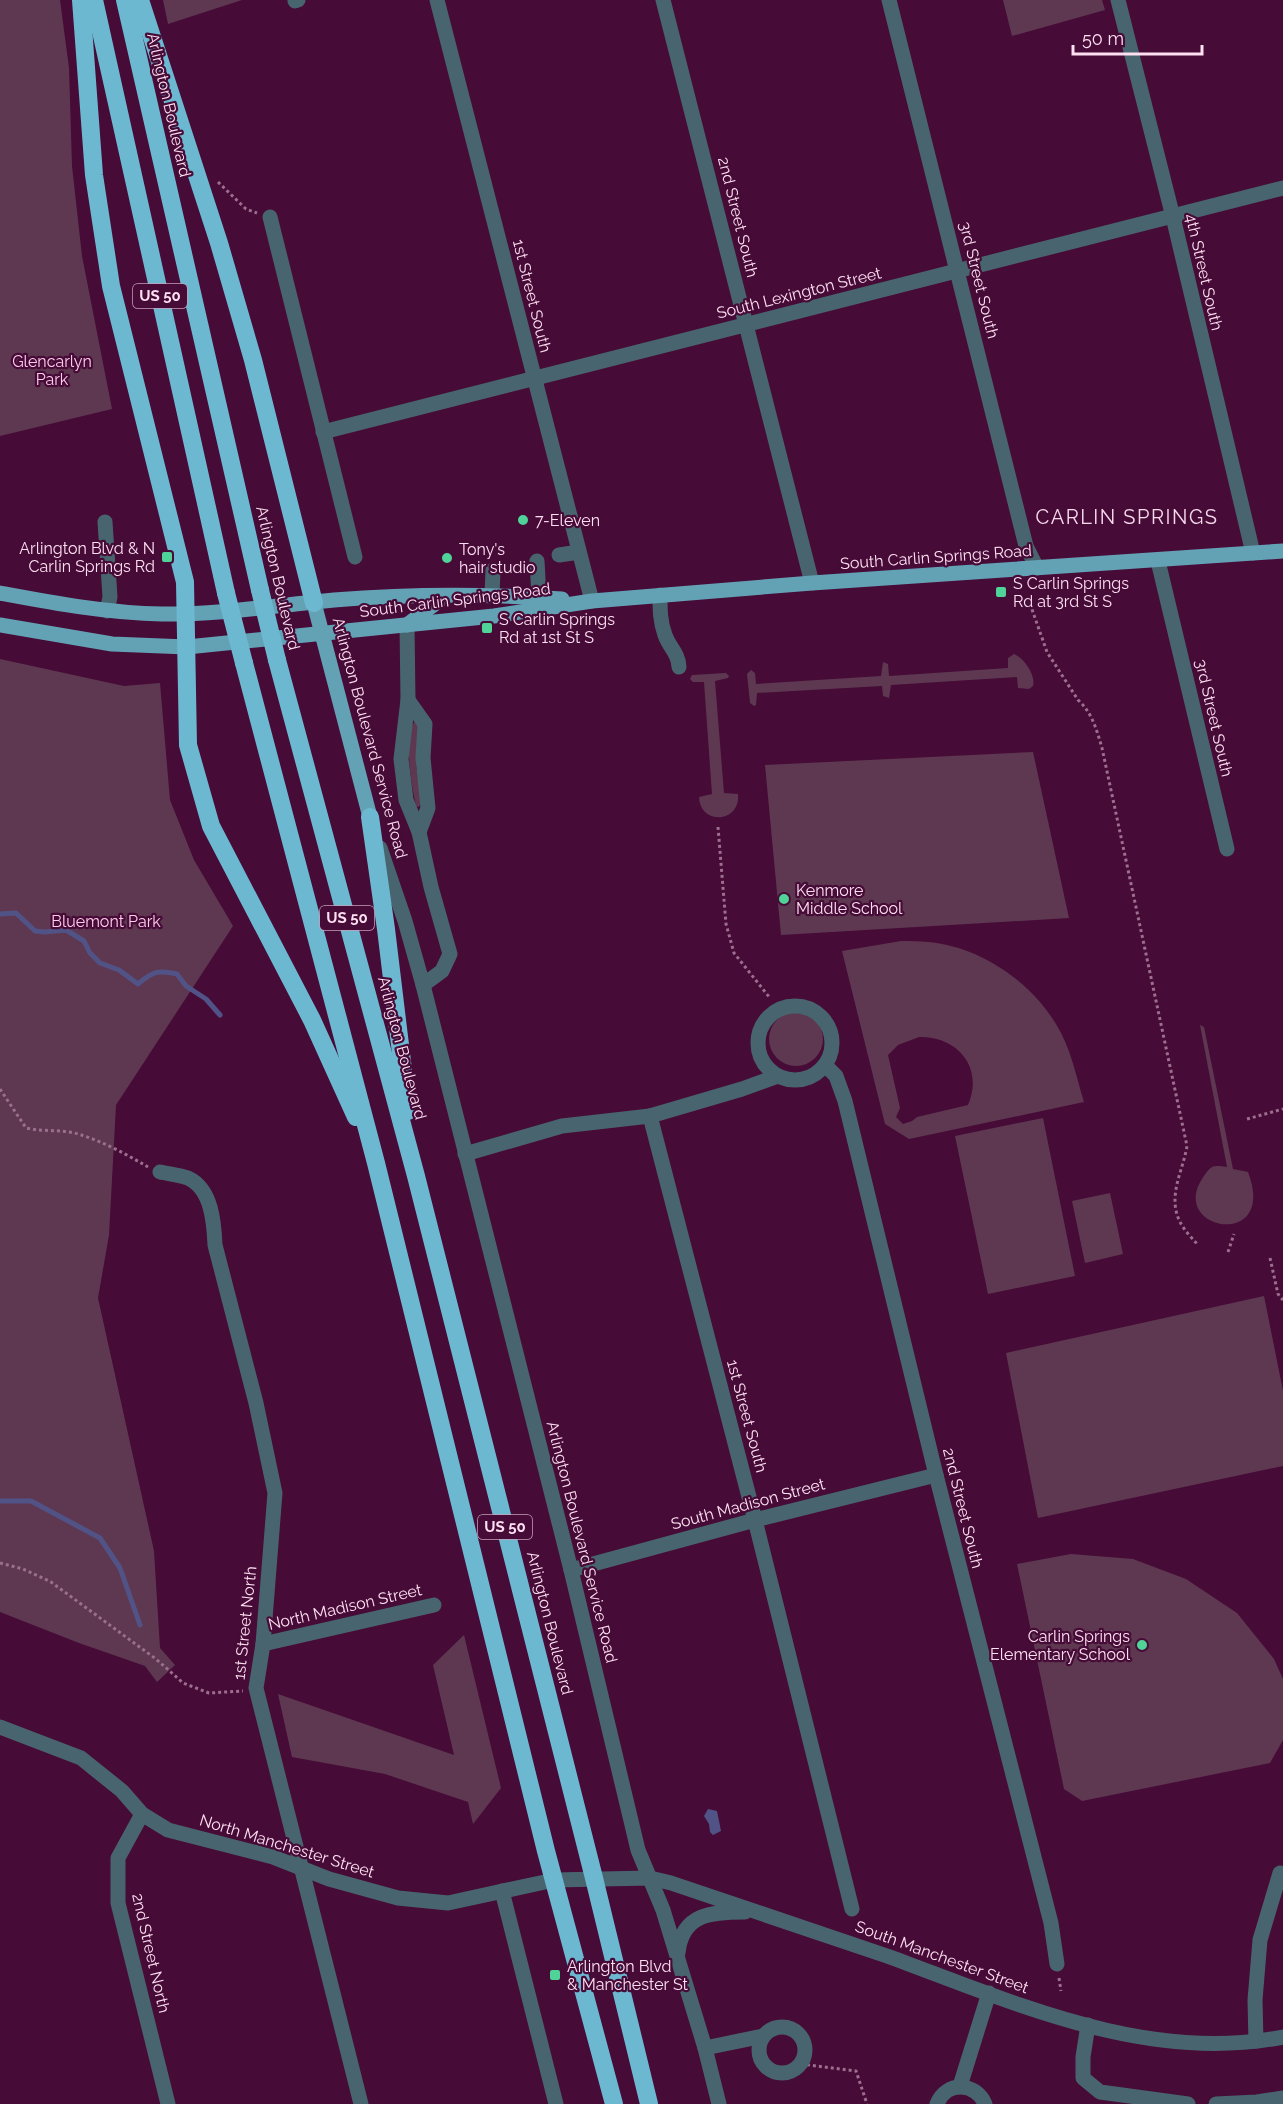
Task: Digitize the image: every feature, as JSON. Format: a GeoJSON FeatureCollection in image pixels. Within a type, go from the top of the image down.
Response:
{"type":"FeatureCollection","features":[{"type":"Feature","properties":{"kind":"highway"},"geometry":{"type":"LineString","coordinates":[[81,0],[94,175],[111,286],[185,582],[188,745],[211,826],[312,1020],[376,1163]]}},
{"type":"Feature","properties":{"kind":"highway","name":"US 50"},"geometry":{"type":"LineString","coordinates":[[94,0],[226,593],[376,1163],[554,1880],[614,2104]]}},
{"type":"Feature","properties":{"kind":"highway","name":"Arlington Boulevard"},"geometry":{"type":"LineString","coordinates":[[125,0],[277,660],[416,1176],[649,2104]]}},
{"type":"Feature","properties":{"kind":"highway"},"geometry":{"type":"LineString","coordinates":[[140,0],[241,318],[314,603]]}},
{"type":"Feature","properties":{"kind":"highway"},"geometry":{"type":"LineString","coordinates":[[370,817],[416,1176]]}},
{"type":"Feature","properties":{"kind":"main road","name":"South Carlin Springs Road"},"geometry":{"type":"LineString","coordinates":[[0,625],[112,644],[187,647],[494,616],[592,601],[660,595],[1283,551]]}},
{"type":"Feature","properties":{"kind":"main road","name":"South Carlin Springs Road"},"geometry":{"type":"LineString","coordinates":[[0,592],[107,611],[186,614],[314,603],[445,596],[539,597],[592,601]]}},
{"type":"Feature","properties":{"kind":"main road"},"geometry":{"type":"LineString","coordinates":[[407,625],[445,596]]}},
{"type":"Feature","properties":{"kind":"main road","name":"Arlington Boulevard Service Road"},"geometry":{"type":"LineString","coordinates":[[314,603],[370,817]]}},
{"type":"Feature","properties":{"kind":"street","name":"1st Street South"},"geometry":{"type":"LineString","coordinates":[[438,0],[592,601]]}},
{"type":"Feature","properties":{"kind":"street","name":"2nd Street South"},"geometry":{"type":"LineString","coordinates":[[663,0],[812,583]]}},
{"type":"Feature","properties":{"kind":"street","name":"3rd Street South"},"geometry":{"type":"LineString","coordinates":[[889,0],[1026,546],[1037,568]]}},
{"type":"Feature","properties":{"kind":"street","name":"4th Street South"},"geometry":{"type":"LineString","coordinates":[[1118,0],[1173,217],[1252,553]]}},
{"type":"Feature","properties":{"kind":"street","name":"South Lexington Street"},"geometry":{"type":"LineString","coordinates":[[323,432],[1283,188]]}},
{"type":"Feature","properties":{"kind":"street"},"geometry":{"type":"LineString","coordinates":[[270,217],[355,557]]}},
{"type":"Feature","properties":{"kind":"street"},"geometry":{"type":"LineString","coordinates":[[105,522],[110,597],[107,611]]}},
{"type":"Feature","properties":{"kind":"street"},"geometry":{"type":"LineString","coordinates":[[559,555],[579,552]]}},
{"type":"Feature","properties":{"kind":"street"},"geometry":{"type":"LineString","coordinates":[[537,561],[539,597]]}},
{"type":"Feature","properties":{"kind":"street","name":"3rd Street South"},"geometry":{"type":"LineString","coordinates":[[1158,561],[1227,849]]}},
{"type":"Feature","properties":{"kind":"street"},"geometry":{"type":"LineString","coordinates":[[492,596],[493,570]]}},
{"type":"Feature","properties":{"kind":"street"},"geometry":{"type":"LineString","coordinates":[[660,595],[661,622],[666,639],[678,656],[679,667]]}},
{"type":"Feature","properties":{"kind":"street","name":"Arlington Boulevard Service Road"},"geometry":{"type":"LineString","coordinates":[[407,625],[408,700],[401,759],[406,800],[419,832],[431,887],[450,954],[442,971],[423,985]]}},
{"type":"Feature","properties":{"kind":"street","name":"Arlington Boulevard Service Road"},"geometry":{"type":"LineString","coordinates":[[408,700],[425,724],[423,758],[429,808],[419,832]]}},
{"type":"Feature","properties":{"kind":"street","name":"Arlington Boulevard Service Road"},"geometry":{"type":"LineString","coordinates":[[370,817],[405,921],[423,985],[571,1570],[638,1850],[663,1910],[705,2048],[719,2104]]}},
{"type":"Feature","properties":{"kind":"street"},"geometry":{"type":"LineString","coordinates":[[790,1005],[812,1009],[827,1022],[832,1038],[829,1059],[825,1065],[811,1077],[798,1080],[778,1076],[767,1068],[760,1055],[757,1042],[760,1028],[767,1017],[777,1009],[790,1005]]}},
{"type":"Feature","properties":{"kind":"street","name":"2nd Street South"},"geometry":{"type":"LineString","coordinates":[[825,1065],[836,1076],[845,1101],[936,1475],[1048,1912],[1057,1964]]}},
{"type":"Feature","properties":{"kind":"street"},"geometry":{"type":"LineString","coordinates":[[465,1154],[562,1126],[650,1116],[778,1076]]}},
{"type":"Feature","properties":{"kind":"street","name":"1st Street South"},"geometry":{"type":"LineString","coordinates":[[650,1116],[755,1520],[852,1909]]}},
{"type":"Feature","properties":{"kind":"street","name":"1st Street North"},"geometry":{"type":"LineString","coordinates":[[160,1172],[189,1178],[203,1191],[214,1220],[215,1245],[256,1403],[275,1493],[263,1644],[256,1688],[362,2104]]}},
{"type":"Feature","properties":{"kind":"street","name":"South Madison Street"},"geometry":{"type":"LineString","coordinates":[[571,1570],[755,1520],[936,1475]]}},
{"type":"Feature","properties":{"kind":"street","name":"North Madison Street"},"geometry":{"type":"LineString","coordinates":[[263,1644],[434,1605]]}},
{"type":"Feature","properties":{"kind":"street","name":"North Manchester Street"},"geometry":{"type":"LineString","coordinates":[[0,1727],[81,1758],[122,1791],[142,1814],[168,1830],[273,1857],[329,1880],[398,1898],[448,1903],[554,1880],[594,1878]]}},
{"type":"Feature","properties":{"kind":"street","name":"2nd Street North"},"geometry":{"type":"LineString","coordinates":[[142,1814],[118,1858],[118,1903],[168,2104]]}},
{"type":"Feature","properties":{"kind":"street"},"geometry":{"type":"LineString","coordinates":[[1256,2041],[1255,2000],[1260,1940],[1281,1873]]}},
{"type":"Feature","properties":{"kind":"street","name":"South Manchester Street"},"geometry":{"type":"LineString","coordinates":[[594,1878],[650,1878],[671,1883],[1054,2017],[1088,2025],[1152,2039],[1188,2043],[1228,2043],[1283,2037]]}},
{"type":"Feature","properties":{"kind":"street"},"geometry":{"type":"LineString","coordinates":[[502,1891],[556,2104]]}},
{"type":"Feature","properties":{"kind":"street"},"geometry":{"type":"LineString","coordinates":[[677,1956],[680,1938],[693,1922],[717,1912],[755,1912]]}},
{"type":"Feature","properties":{"kind":"street"},"geometry":{"type":"LineString","coordinates":[[960,2086],[989,1993]]}},
{"type":"Feature","properties":{"kind":"street"},"geometry":{"type":"LineString","coordinates":[[1088,2025],[1083,2057],[1083,2078],[1100,2092],[1188,2104]]}},
{"type":"Feature","properties":{"kind":"street"},"geometry":{"type":"LineString","coordinates":[[776,2027],[792,2029],[804,2040],[806,2048],[801,2064],[796,2069],[782,2074],[768,2069],[758,2050],[763,2036],[776,2027]]}},
{"type":"Feature","properties":{"kind":"street"},"geometry":{"type":"LineString","coordinates":[[705,2048],[763,2036]]}},
{"type":"Feature","properties":{"kind":"street"},"geometry":{"type":"LineString","coordinates":[[937,2104],[945,2092],[960,2086],[977,2092],[985,2104]]}},
{"type":"Feature","properties":{"kind":"street"},"geometry":{"type":"LineString","coordinates":[[1216,2104],[1283,2098]]}},
{"type":"Feature","properties":{"kind":"path"},"geometry":{"type":"LineString","coordinates":[[1028,598],[1047,651],[1078,700],[1084,705],[1096,727],[1102,748],[1187,1146],[1175,1188],[1175,1206],[1180,1221],[1198,1245]]}},
{"type":"Feature","properties":{"kind":"path"},"geometry":{"type":"LineString","coordinates":[[718,827],[726,924],[734,953],[770,998]]}},
{"type":"Feature","properties":{"kind":"path"},"geometry":{"type":"LineString","coordinates":[[0,1089],[26,1128],[78,1134],[160,1172]]}},
{"type":"Feature","properties":{"kind":"path"},"geometry":{"type":"LineString","coordinates":[[1247,1119],[1283,1109]]}},
{"type":"Feature","properties":{"kind":"path"},"geometry":{"type":"LineString","coordinates":[[1228,1252],[1234,1234]]}},
{"type":"Feature","properties":{"kind":"path"},"geometry":{"type":"LineString","coordinates":[[1270,1258],[1278,1294],[1283,1300]]}},
{"type":"Feature","properties":{"kind":"path"},"geometry":{"type":"LineString","coordinates":[[0,1563],[23,1569],[51,1582],[156,1659],[183,1683],[209,1693],[230,1693],[256,1688]]}},
{"type":"Feature","properties":{"kind":"path"},"geometry":{"type":"LineString","coordinates":[[801,2064],[856,2071],[867,2104]]}},
{"type":"Feature","properties":{"kind":"green space","name":"Glencarlyn Park"},"geometry":{"type":"Polygon","coordinates":[[[0,0],[60,0],[69,68],[72,166],[82,256],[112,409],[0,436],[0,0]]]}},
{"type":"Feature","properties":{"kind":"green space"},"geometry":{"type":"Polygon","coordinates":[[[163,0],[242,0],[168,24],[163,0]]]}},
{"type":"Feature","properties":{"kind":"green space"},"geometry":{"type":"Polygon","coordinates":[[[1003,0],[1102,0],[1105,10],[1012,36],[1003,0]]]}},
{"type":"Feature","properties":{"kind":"green space"},"geometry":{"type":"Polygon","coordinates":[[[1014,654],[1022,659],[1031,672],[1033,686],[1029,689],[1018,688],[1017,677],[891,685],[889,698],[883,696],[882,686],[757,693],[756,705],[750,703],[747,674],[751,670],[755,673],[756,684],[881,676],[883,662],[888,664],[889,676],[1008,668],[1008,658],[1014,654]]]}},
{"type":"Feature","properties":{"kind":"green space","name":"Bluemont Park"},"geometry":{"type":"Polygon","coordinates":[[[0,659],[124,686],[160,683],[170,800],[194,860],[233,926],[116,1105],[109,1235],[98,1298],[154,1551],[160,1648],[175,1665],[157,1682],[145,1666],[0,1612],[0,659]]]}},
{"type":"Feature","properties":{"kind":"green space"},"geometry":{"type":"Polygon","coordinates":[[[726,673],[728,678],[715,681],[724,793],[738,794],[737,804],[733,811],[720,817],[706,813],[699,797],[712,794],[704,682],[693,682],[690,679],[692,675],[726,673]]]}},
{"type":"Feature","properties":{"kind":"green space"},"geometry":{"type":"Polygon","coordinates":[[[414,722],[418,724],[416,765],[422,804],[418,807],[414,797],[409,763],[409,741],[414,722]]]}},
{"type":"Feature","properties":{"kind":"green space"},"geometry":{"type":"Polygon","coordinates":[[[1033,752],[1069,918],[781,935],[765,765],[1033,752]]]}},
{"type":"Feature","properties":{"kind":"green space"},"geometry":{"type":"Polygon","coordinates":[[[901,941],[929,942],[967,951],[1002,969],[1032,994],[1056,1024],[1069,1052],[1084,1102],[909,1139],[885,1124],[842,951],[901,941]],[[919,1037],[898,1045],[888,1055],[900,1108],[896,1117],[903,1124],[917,1117],[968,1105],[973,1079],[970,1067],[956,1048],[933,1038],[919,1037]]]}},
{"type":"Feature","properties":{"kind":"green space"},"geometry":{"type":"Polygon","coordinates":[[[791,1012],[801,1012],[811,1016],[819,1024],[823,1039],[819,1054],[811,1062],[801,1066],[791,1066],[781,1062],[773,1054],[769,1044],[769,1034],[773,1024],[781,1016],[791,1012]]]}},
{"type":"Feature","properties":{"kind":"green space"},"geometry":{"type":"Polygon","coordinates":[[[1200,1025],[1204,1027],[1233,1169],[1248,1172],[1253,1197],[1249,1213],[1238,1222],[1224,1224],[1210,1220],[1199,1211],[1196,1197],[1202,1179],[1210,1169],[1215,1166],[1227,1167],[1200,1025]]]}},
{"type":"Feature","properties":{"kind":"green space"},"geometry":{"type":"Polygon","coordinates":[[[1043,1118],[1075,1276],[988,1294],[955,1136],[1043,1118]]]}},
{"type":"Feature","properties":{"kind":"green space"},"geometry":{"type":"Polygon","coordinates":[[[1110,1193],[1123,1254],[1085,1263],[1072,1201],[1110,1193]]]}},
{"type":"Feature","properties":{"kind":"green space"},"geometry":{"type":"Polygon","coordinates":[[[1264,1296],[1283,1391],[1283,1466],[1038,1518],[1006,1353],[1264,1296]]]}},
{"type":"Feature","properties":{"kind":"green space"},"geometry":{"type":"Polygon","coordinates":[[[1071,1554],[1133,1559],[1186,1579],[1237,1613],[1274,1659],[1283,1679],[1283,1740],[1270,1763],[1082,1801],[1064,1789],[1017,1564],[1071,1554]]]}},
{"type":"Feature","properties":{"kind":"green space"},"geometry":{"type":"Polygon","coordinates":[[[464,1635],[501,1788],[473,1824],[468,1802],[385,1774],[292,1757],[278,1694],[454,1755],[433,1665],[464,1635]]]}},
{"type":"Feature","properties":{"kind":"water"},"geometry":{"type":"Polygon","coordinates":[[[708,1809],[717,1811],[721,1831],[713,1835],[704,1816],[708,1809]]]}},
{"type":"Feature","properties":{"kind":"waterway"},"geometry":{"type":"LineString","coordinates":[[0,914],[16,913],[35,931],[66,930],[84,941],[90,953],[100,963],[119,970],[138,984],[156,973],[177,974],[186,986],[206,999],[220,1015]]}},
{"type":"Feature","properties":{"kind":"waterway"},"geometry":{"type":"LineString","coordinates":[[0,1501],[31,1501],[100,1538],[120,1568],[140,1625]]}},
{"type":"Feature","properties":{"kind":"place","name":"7-Eleven"},"geometry":{"type":"Point","coordinates":[523,520]}},
{"type":"Feature","properties":{"kind":"place","name":"Arlington Blvd & N Carlin Springs Rd"},"geometry":{"type":"Point","coordinates":[167,557]}},
{"type":"Feature","properties":{"kind":"place","name":"Tony's hair studio"},"geometry":{"type":"Point","coordinates":[447,558]}},
{"type":"Feature","properties":{"kind":"place","name":"S Carlin Springs Rd at 3rd St S"},"geometry":{"type":"Point","coordinates":[1001,592]}},
{"type":"Feature","properties":{"kind":"place","name":"S Carlin Springs Rd at 1st St S"},"geometry":{"type":"Point","coordinates":[487,628]}},
{"type":"Feature","properties":{"kind":"place","name":"Kenmore Middle School"},"geometry":{"type":"Point","coordinates":[784,899]}},
{"type":"Feature","properties":{"kind":"place","name":"Carlin Springs Elementary School"},"geometry":{"type":"Point","coordinates":[1142,1645]}},
{"type":"Feature","properties":{"kind":"place","name":"Arlington Blvd & Manchester St"},"geometry":{"type":"Point","coordinates":[555,1975]}},
{"type":"Feature","properties":{"kind":"district","name":"CARLIN SPRINGS"},"geometry":{"type":"Point","coordinates":[1127,517]}}]}
